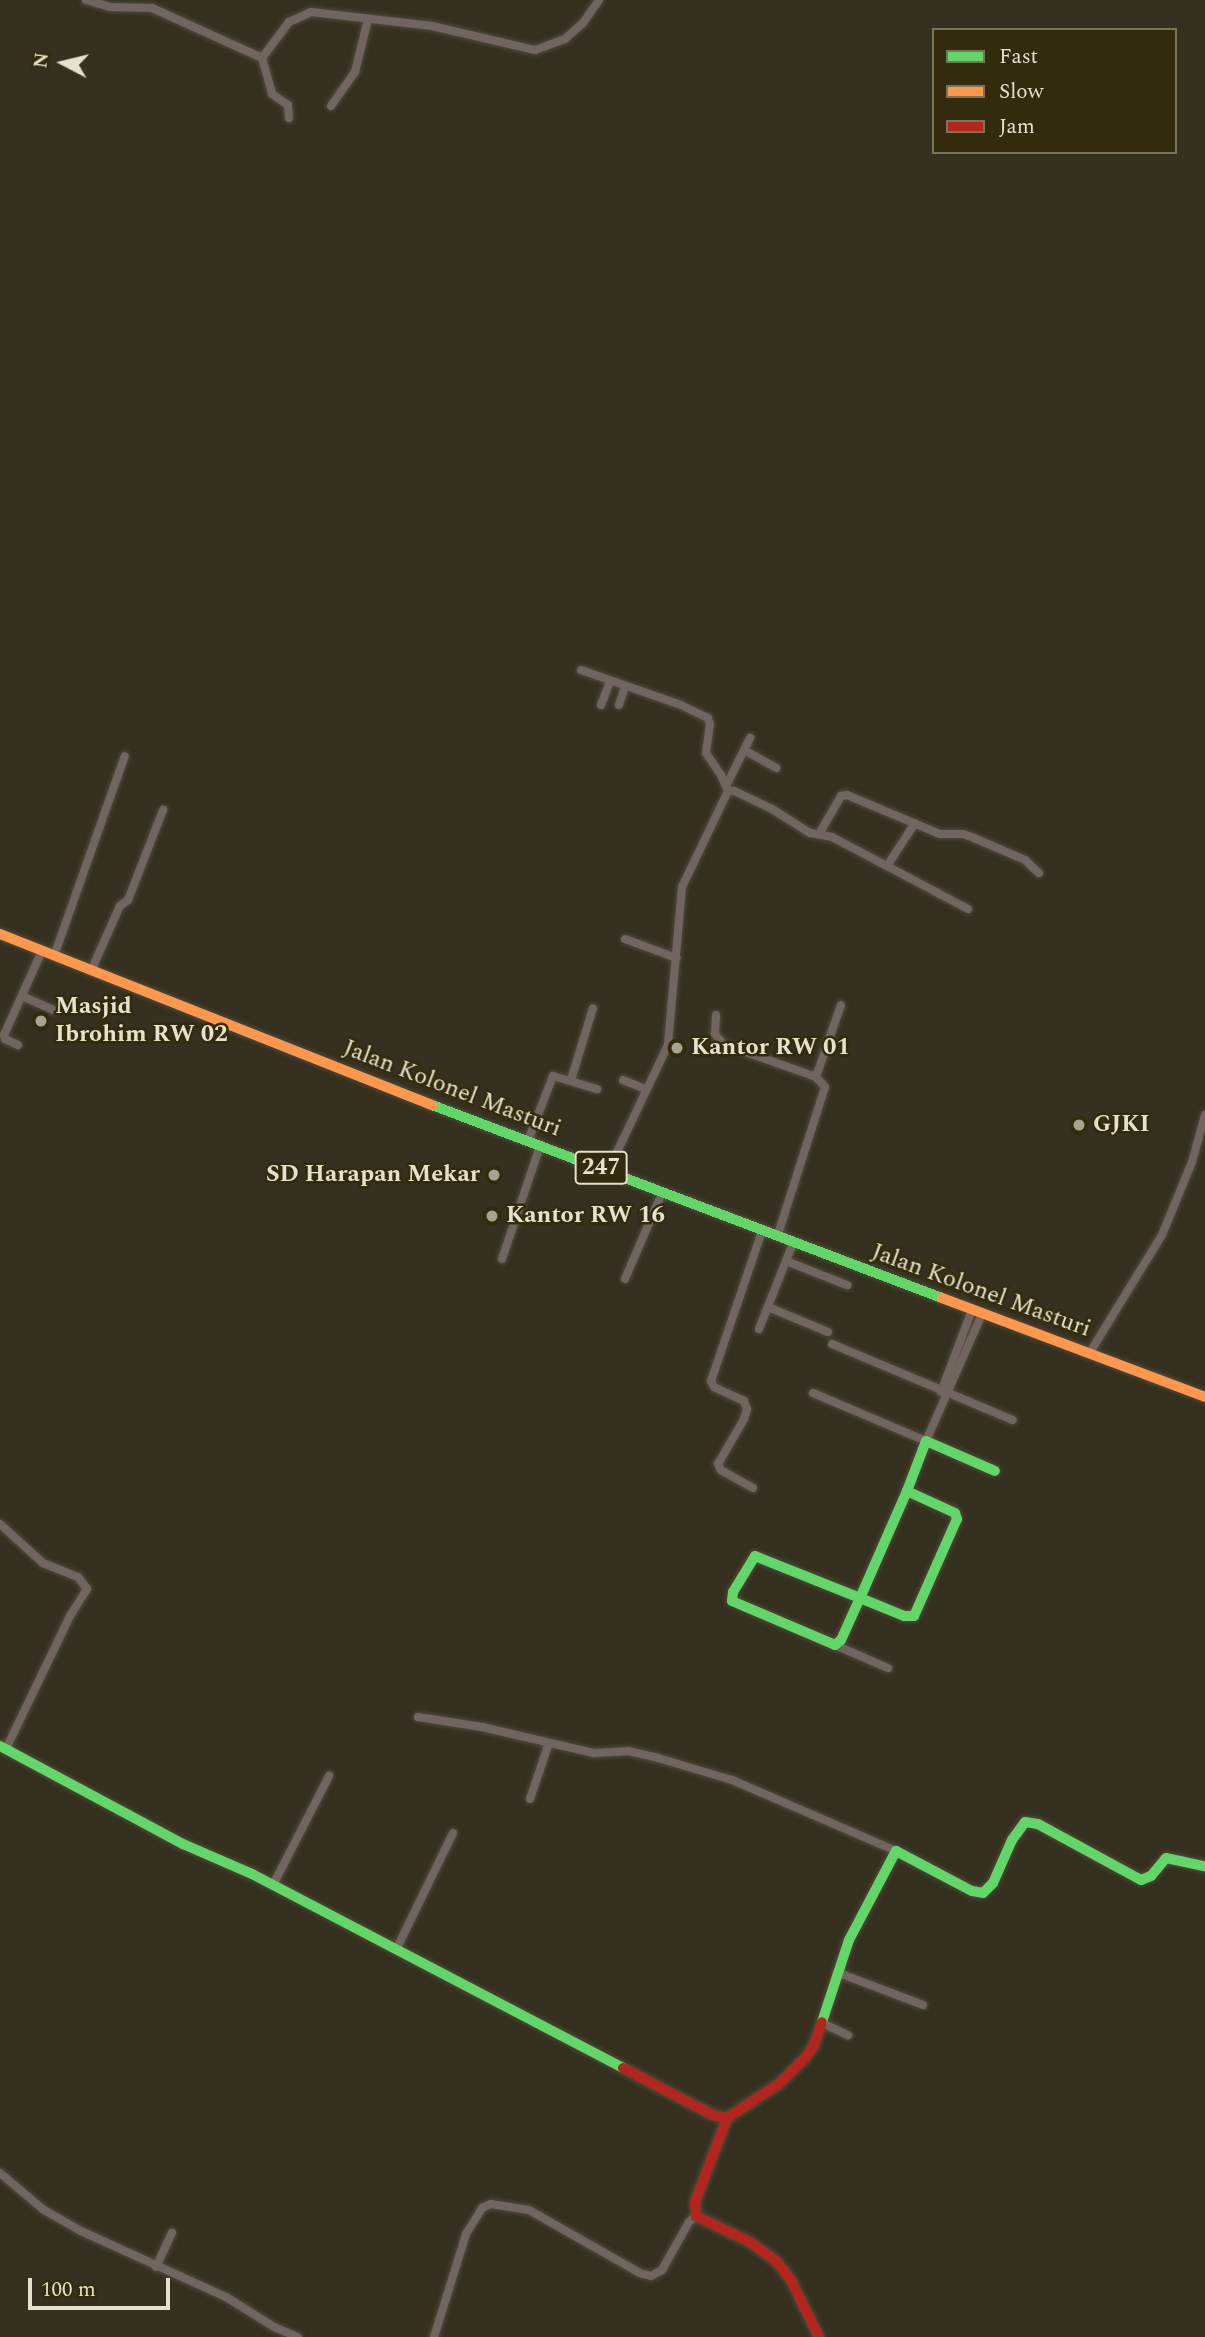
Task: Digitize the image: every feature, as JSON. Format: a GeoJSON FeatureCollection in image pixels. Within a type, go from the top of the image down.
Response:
{"type":"FeatureCollection","features":[{"type":"Feature","properties":{"kind":"street"},"geometry":{"type":"LineString","coordinates":[[86,0],[110,7],[152,8],[262,58],[272,92],[288,106],[289,118]]}},
{"type":"Feature","properties":{"kind":"street"},"geometry":{"type":"LineString","coordinates":[[262,58],[282,28],[305,13],[432,26],[535,50],[565,39],[583,23],[599,0]]}},
{"type":"Feature","properties":{"kind":"street"},"geometry":{"type":"LineString","coordinates":[[331,106],[355,72],[368,19]]}},
{"type":"Feature","properties":{"kind":"street"},"geometry":{"type":"LineString","coordinates":[[581,670],[681,705],[708,718],[710,724],[706,753],[727,788],[772,809],[810,833],[832,837],[968,909]]}},
{"type":"Feature","properties":{"kind":"street"},"geometry":{"type":"LineString","coordinates":[[601,705],[610,681]]}},
{"type":"Feature","properties":{"kind":"street"},"geometry":{"type":"LineString","coordinates":[[618,705],[625,686]]}},
{"type":"Feature","properties":{"kind":"street"},"geometry":{"type":"LineString","coordinates":[[608,1171],[670,1040],[684,880],[750,738]]}},
{"type":"Feature","properties":{"kind":"street"},"geometry":{"type":"LineString","coordinates":[[744,750],[776,768]]}},
{"type":"Feature","properties":{"kind":"street"},"geometry":{"type":"LineString","coordinates":[[54,956],[125,756]]}},
{"type":"Feature","properties":{"kind":"street"},"geometry":{"type":"LineString","coordinates":[[820,834],[844,794],[940,834],[963,834],[974,838],[1025,860],[1039,873]]}},
{"type":"Feature","properties":{"kind":"street"},"geometry":{"type":"LineString","coordinates":[[91,971],[120,906],[128,900],[163,810]]}},
{"type":"Feature","properties":{"kind":"street"},"geometry":{"type":"LineString","coordinates":[[887,866],[915,823]]}},
{"type":"Feature","properties":{"kind":"street","name":"Jalan Kolonel Masturi"},"geometry":{"type":"LineString","coordinates":[[0,934],[662,1193],[1205,1397]]}},
{"type":"Feature","properties":{"kind":"street"},"geometry":{"type":"LineString","coordinates":[[625,939],[677,958]]}},
{"type":"Feature","properties":{"kind":"street"},"geometry":{"type":"LineString","coordinates":[[18,1045],[5,1039],[4,1035],[42,951]]}},
{"type":"Feature","properties":{"kind":"street"},"geometry":{"type":"LineString","coordinates":[[22,996],[54,1010]]}},
{"type":"Feature","properties":{"kind":"street"},"geometry":{"type":"LineString","coordinates":[[816,1077],[841,1005]]}},
{"type":"Feature","properties":{"kind":"street"},"geometry":{"type":"LineString","coordinates":[[571,1080],[593,1008]]}},
{"type":"Feature","properties":{"kind":"street"},"geometry":{"type":"LineString","coordinates":[[716,1015],[715,1034],[723,1044],[816,1077],[825,1087],[777,1237]]}},
{"type":"Feature","properties":{"kind":"street"},"geometry":{"type":"LineString","coordinates":[[527,1141],[553,1076],[597,1089]]}},
{"type":"Feature","properties":{"kind":"street"},"geometry":{"type":"LineString","coordinates":[[623,1080],[645,1089]]}},
{"type":"Feature","properties":{"kind":"street"},"geometry":{"type":"LineString","coordinates":[[1089,1354],[1162,1235],[1192,1162],[1205,1115]]}},
{"type":"Feature","properties":{"kind":"street"},"geometry":{"type":"LineString","coordinates":[[502,1259],[540,1146]]}},
{"type":"Feature","properties":{"kind":"street"},"geometry":{"type":"LineString","coordinates":[[625,1279],[662,1193]]}},
{"type":"Feature","properties":{"kind":"street"},"geometry":{"type":"LineString","coordinates":[[753,1488],[721,1470],[718,1464],[747,1409],[744,1401],[714,1387],[711,1381],[762,1231]]}},
{"type":"Feature","properties":{"kind":"street"},"geometry":{"type":"LineString","coordinates":[[758,1329],[786,1261],[798,1245]]}},
{"type":"Feature","properties":{"kind":"street"},"geometry":{"type":"LineString","coordinates":[[796,1265],[798,1245]]}},
{"type":"Feature","properties":{"kind":"street"},"geometry":{"type":"LineString","coordinates":[[786,1261],[848,1285]]}},
{"type":"Feature","properties":{"kind":"street"},"geometry":{"type":"LineString","coordinates":[[768,1307],[828,1332]]}},
{"type":"Feature","properties":{"kind":"street"},"geometry":{"type":"LineString","coordinates":[[835,1645],[841,1640],[907,1491],[977,1312]]}},
{"type":"Feature","properties":{"kind":"street"},"geometry":{"type":"LineString","coordinates":[[832,1344],[1013,1420]]}},
{"type":"Feature","properties":{"kind":"street"},"geometry":{"type":"LineString","coordinates":[[813,1393],[995,1471]]}},
{"type":"Feature","properties":{"kind":"street"},"geometry":{"type":"LineString","coordinates":[[888,1668],[735,1603],[733,1592],[751,1560],[758,1556],[904,1616],[910,1618],[917,1614],[957,1516],[907,1491]]}},
{"type":"Feature","properties":{"kind":"street"},"geometry":{"type":"LineString","coordinates":[[0,1524],[43,1563],[78,1577],[87,1589],[70,1616],[3,1748],[183,1844],[273,1885],[713,2115],[727,2118]]}},
{"type":"Feature","properties":{"kind":"street"},"geometry":{"type":"LineString","coordinates":[[418,1717],[594,1753],[645,1754],[732,1780],[896,1851],[972,1891],[983,1893],[993,1883],[1012,1840],[1025,1822],[1038,1824],[1141,1880],[1151,1876],[1166,1858],[1205,1866]]}},
{"type":"Feature","properties":{"kind":"street"},"geometry":{"type":"LineString","coordinates":[[530,1800],[549,1743]]}},
{"type":"Feature","properties":{"kind":"street"},"geometry":{"type":"LineString","coordinates":[[273,1885],[329,1776]]}},
{"type":"Feature","properties":{"kind":"street"},"geometry":{"type":"LineString","coordinates":[[396,1950],[453,1833]]}},
{"type":"Feature","properties":{"kind":"street"},"geometry":{"type":"LineString","coordinates":[[434,2337],[466,2234],[482,2208],[491,2204],[528,2210],[645,2276],[657,2274],[662,2270],[689,2222],[696,2216],[696,2196],[727,2118],[794,2070],[814,2045],[855,1927],[896,1851]]}},
{"type":"Feature","properties":{"kind":"street"},"geometry":{"type":"LineString","coordinates":[[839,1973],[923,2005]]}},
{"type":"Feature","properties":{"kind":"street"},"geometry":{"type":"LineString","coordinates":[[822,2023],[848,2035]]}},
{"type":"Feature","properties":{"kind":"street"},"geometry":{"type":"LineString","coordinates":[[0,2174],[44,2210],[156,2267],[226,2297],[274,2327],[298,2337]]}},
{"type":"Feature","properties":{"kind":"street"},"geometry":{"type":"LineString","coordinates":[[696,2216],[750,2242],[776,2261],[791,2280],[819,2337]]}},
{"type":"Feature","properties":{"kind":"street"},"geometry":{"type":"LineString","coordinates":[[156,2267],[172,2233]]}},
{"type":"Feature","properties":{"kind":"traffic: fast"},"geometry":{"type":"LineString","coordinates":[[432,1105],[942,1298]]}},
{"type":"Feature","properties":{"kind":"traffic: fast"},"geometry":{"type":"LineString","coordinates":[[907,1491],[860,1598],[755,1556],[733,1592],[732,1601],[835,1645],[841,1640],[860,1598],[904,1616],[914,1616],[957,1519],[955,1513],[907,1491],[926,1441],[995,1471]]}},
{"type":"Feature","properties":{"kind":"traffic: fast"},"geometry":{"type":"LineString","coordinates":[[0,1746],[183,1844],[252,1874],[623,2068]]}},
{"type":"Feature","properties":{"kind":"traffic: fast"},"geometry":{"type":"LineString","coordinates":[[822,2022],[849,1940],[896,1851],[972,1891],[983,1893],[993,1883],[1012,1840],[1025,1822],[1038,1824],[1141,1880],[1151,1876],[1166,1858],[1205,1866]]}},
{"type":"Feature","properties":{"kind":"traffic: slow"},"geometry":{"type":"LineString","coordinates":[[0,934],[432,1105]]}},
{"type":"Feature","properties":{"kind":"traffic: slow"},"geometry":{"type":"LineString","coordinates":[[942,1298],[1205,1397]]}},
{"type":"Feature","properties":{"kind":"traffic: jam"},"geometry":{"type":"LineString","coordinates":[[819,2337],[791,2280],[776,2261],[750,2242],[696,2216],[695,2202],[727,2118],[780,2083],[805,2058],[814,2045],[822,2022]]}},
{"type":"Feature","properties":{"kind":"traffic: jam"},"geometry":{"type":"LineString","coordinates":[[623,2068],[713,2115],[727,2118]]}},
{"type":"Feature","properties":{"kind":"place","name":"Masjid Ibrohim RW 02"},"geometry":{"type":"Point","coordinates":[41,1021]}},
{"type":"Feature","properties":{"kind":"place","name":"Kantor RW 01"},"geometry":{"type":"Point","coordinates":[677,1048]}},
{"type":"Feature","properties":{"kind":"place","name":"GJKI"},"geometry":{"type":"Point","coordinates":[1079,1125]}},
{"type":"Feature","properties":{"kind":"place","name":"SD Harapan Mekar"},"geometry":{"type":"Point","coordinates":[494,1175]}},
{"type":"Feature","properties":{"kind":"place","name":"Kantor RW 16"},"geometry":{"type":"Point","coordinates":[492,1216]}}]}
